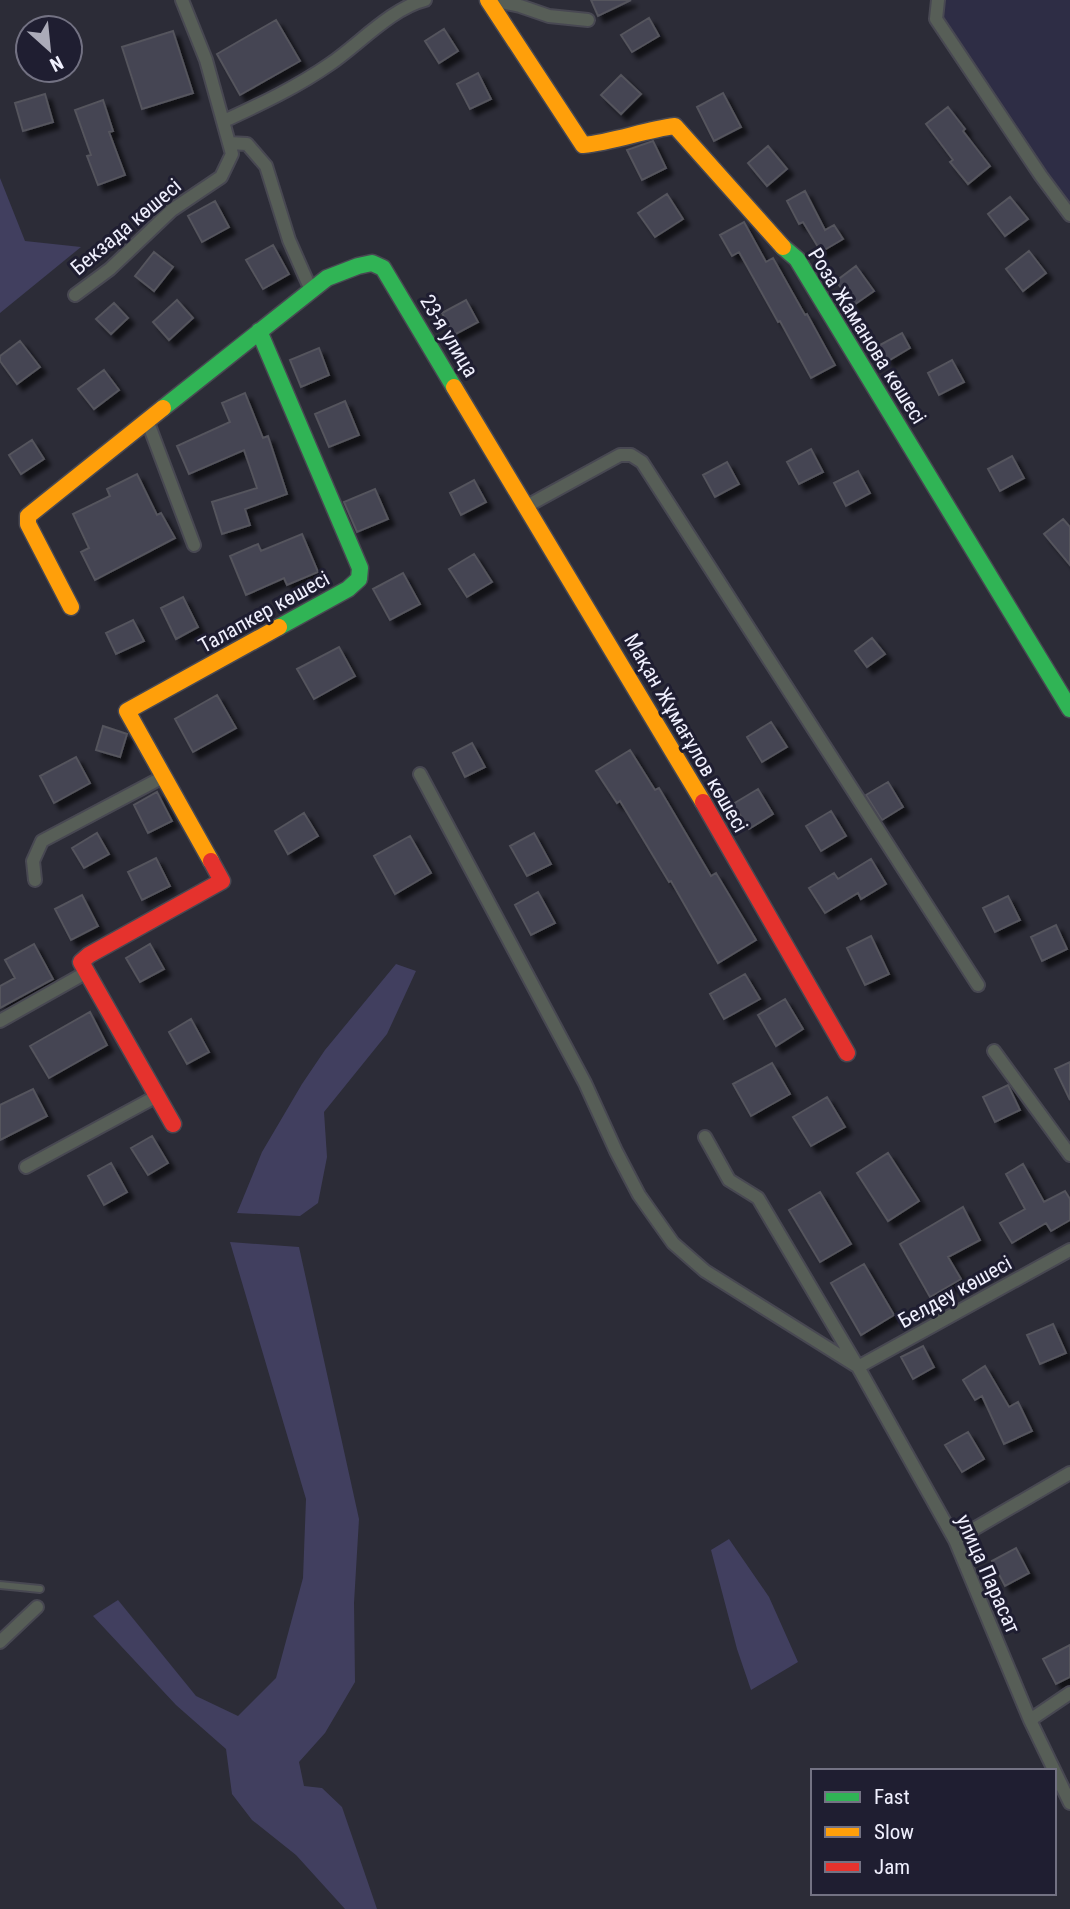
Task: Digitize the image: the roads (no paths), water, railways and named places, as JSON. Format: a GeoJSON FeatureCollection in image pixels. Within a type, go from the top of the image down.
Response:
{"type":"FeatureCollection","features":[{"type":"Feature","properties":{"kind":"street","name":"Бекзада көшесі"},"geometry":{"type":"LineString","coordinates":[[75,295],[110,269],[172,210],[221,177],[232,154],[206,60],[182,0]]}},
{"type":"Feature","properties":{"kind":"street"},"geometry":{"type":"LineString","coordinates":[[224,121],[277,97],[331,63],[377,26],[416,2],[425,0]]}},
{"type":"Feature","properties":{"kind":"street","name":"Роза Жаманова көшесі"},"geometry":{"type":"LineString","coordinates":[[490,0],[549,16],[588,20]]}},
{"type":"Feature","properties":{"kind":"street","name":"Роза Жаманова көшесі"},"geometry":{"type":"LineString","coordinates":[[490,0],[583,145],[604,144],[658,128],[675,126],[776,241],[797,258],[1070,709]]}},
{"type":"Feature","properties":{"kind":"street"},"geometry":{"type":"LineString","coordinates":[[938,0],[936,19],[1070,215]]}},
{"type":"Feature","properties":{"kind":"street"},"geometry":{"type":"LineString","coordinates":[[71,607],[28,524],[28,516],[311,290],[289,240],[266,166],[247,145],[229,143]]}},
{"type":"Feature","properties":{"kind":"street","name":"23-я улица"},"geometry":{"type":"LineString","coordinates":[[311,290],[327,278],[358,266],[372,263],[383,268],[485,436]]}},
{"type":"Feature","properties":{"kind":"street","name":"Талапкер көшесі"},"geometry":{"type":"LineString","coordinates":[[0,1021],[86,972],[81,962],[89,955],[222,881],[127,711],[348,589],[359,579],[360,568],[259,331]]}},
{"type":"Feature","properties":{"kind":"street"},"geometry":{"type":"LineString","coordinates":[[147,420],[194,545]]}},
{"type":"Feature","properties":{"kind":"street","name":"Мақан Жұмағұлов көшесі"},"geometry":{"type":"LineString","coordinates":[[485,436],[678,758],[847,1053]]}},
{"type":"Feature","properties":{"kind":"street"},"geometry":{"type":"LineString","coordinates":[[527,506],[620,455],[631,455],[642,462],[978,985]]}},
{"type":"Feature","properties":{"kind":"street"},"geometry":{"type":"LineString","coordinates":[[420,774],[585,1083],[639,1195],[673,1243],[705,1271],[858,1367]]}},
{"type":"Feature","properties":{"kind":"street"},"geometry":{"type":"LineString","coordinates":[[34,880],[33,861],[42,841],[163,777]]}},
{"type":"Feature","properties":{"kind":"street"},"geometry":{"type":"LineString","coordinates":[[86,972],[173,1124]]}},
{"type":"Feature","properties":{"kind":"street"},"geometry":{"type":"LineString","coordinates":[[994,1051],[1070,1155]]}},
{"type":"Feature","properties":{"kind":"street"},"geometry":{"type":"LineString","coordinates":[[26,1167],[157,1096]]}},
{"type":"Feature","properties":{"kind":"street","name":"улица Парасат"},"geometry":{"type":"LineString","coordinates":[[705,1137],[729,1180],[758,1198],[858,1367],[955,1540],[1030,1720],[1054,1769]]}},
{"type":"Feature","properties":{"kind":"street","name":"Белдеу көшесі"},"geometry":{"type":"LineString","coordinates":[[858,1367],[1070,1250]]}},
{"type":"Feature","properties":{"kind":"street"},"geometry":{"type":"LineString","coordinates":[[955,1540],[1070,1473]]}},
{"type":"Feature","properties":{"kind":"street"},"geometry":{"type":"LineString","coordinates":[[0,1642],[37,1607]]}},
{"type":"Feature","properties":{"kind":"street"},"geometry":{"type":"LineString","coordinates":[[1030,1720],[1070,1693]]}},
{"type":"Feature","properties":{"kind":"street","name":"улица Парасат"},"geometry":{"type":"LineString","coordinates":[[1056,1774],[1070,1803]]}},
{"type":"Feature","properties":{"kind":"lane"},"geometry":{"type":"LineString","coordinates":[[0,1585],[40,1589]]}}]}
